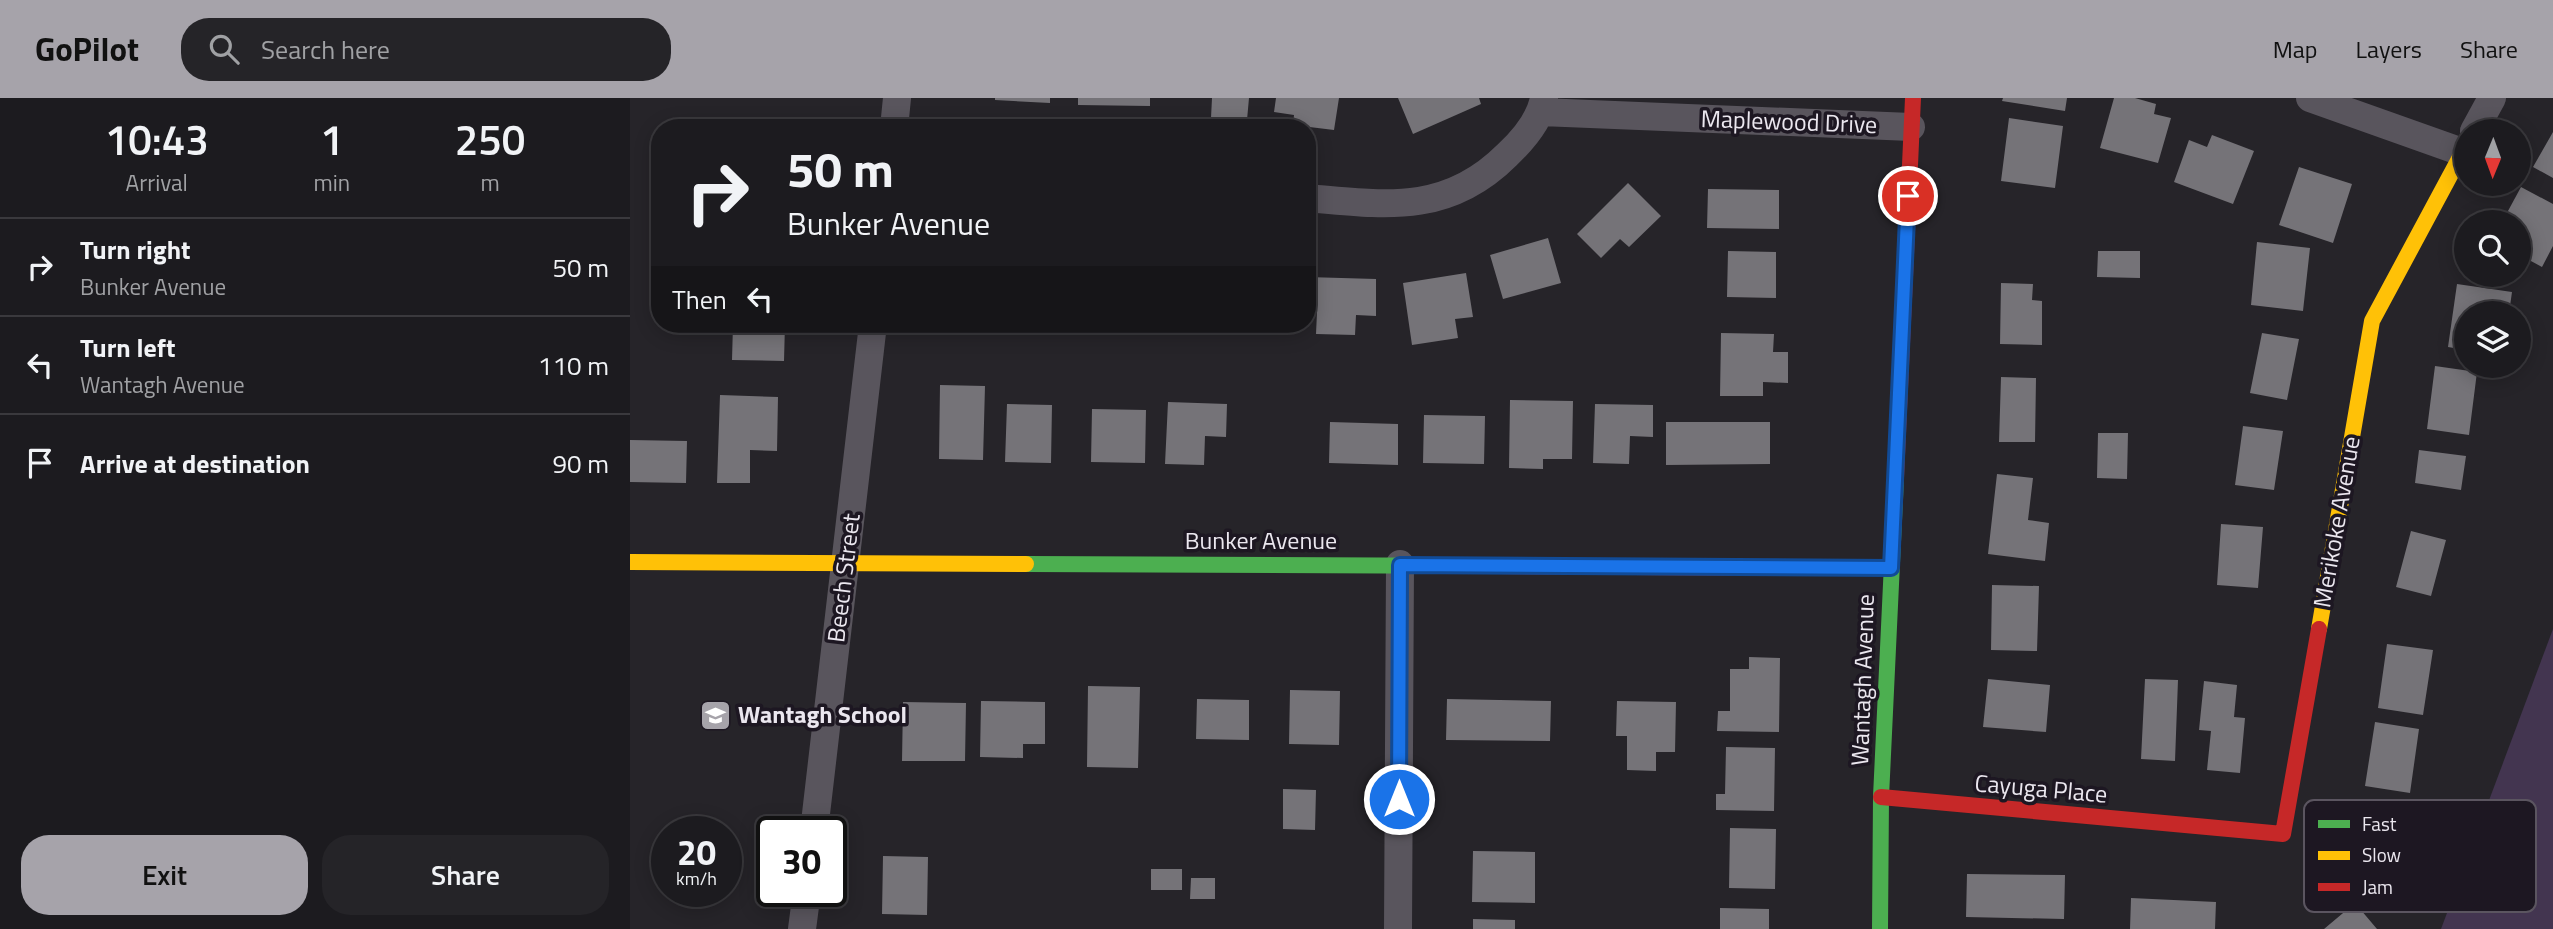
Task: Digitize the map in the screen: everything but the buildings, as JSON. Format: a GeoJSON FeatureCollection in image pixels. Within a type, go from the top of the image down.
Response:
{"type":"FeatureCollection","features":[{"type":"Feature","properties":{"kind":"street"},"geometry":{"type":"LineString","coordinates":[[895,119],[897,98]]}},
{"type":"Feature","properties":{"kind":"street","name":"Wantagh Avenue"},"geometry":{"type":"LineString","coordinates":[[1880,929],[1881,797],[1913,98]]}},
{"type":"Feature","properties":{"kind":"street"},"geometry":{"type":"LineString","coordinates":[[2310,98],[2454,139]]}},
{"type":"Feature","properties":{"kind":"street","name":"Merikoke Avenue"},"geometry":{"type":"LineString","coordinates":[[2480,119],[2492,98]]}},
{"type":"Feature","properties":{"kind":"street"},"geometry":{"type":"LineString","coordinates":[[1316,199],[1376,204],[1403,203],[1458,192],[1490,172],[1517,146],[1543,105]]}},
{"type":"Feature","properties":{"kind":"street","name":"Maplewood Drive"},"geometry":{"type":"LineString","coordinates":[[1543,105],[1911,127]]}},
{"type":"Feature","properties":{"kind":"street","name":"Merikoke Avenue"},"geometry":{"type":"LineString","coordinates":[[2197,826],[2283,834],[2372,321],[2454,167]]}},
{"type":"Feature","properties":{"kind":"street","name":"Beech Street"},"geometry":{"type":"LineString","coordinates":[[816,816],[872,333]]}},
{"type":"Feature","properties":{"kind":"street","name":"Bunker Avenue"},"geometry":{"type":"LineString","coordinates":[[630,562],[1891,568]]}},
{"type":"Feature","properties":{"kind":"street"},"geometry":{"type":"LineString","coordinates":[[1398,929],[1400,565]]}},
{"type":"Feature","properties":{"kind":"street","name":"Cayuga Place"},"geometry":{"type":"LineString","coordinates":[[1881,797],[2197,826]]}},
{"type":"Feature","properties":{"kind":"street"},"geometry":{"type":"LineString","coordinates":[[802,929],[805,907]]}},
{"type":"Feature","properties":{"kind":"shaded area"},"geometry":{"type":"Polygon","coordinates":[[[2553,629],[2553,929],[2441,929],[2447,912],[2536,912],[2536,800],[2489,800],[2553,629]]]}},
{"type":"Feature","properties":{"kind":"traffic: fast"},"geometry":{"type":"LineString","coordinates":[[1880,929],[1881,797],[1896,478]]}},
{"type":"Feature","properties":{"kind":"traffic: fast"},"geometry":{"type":"LineString","coordinates":[[1026,564],[1498,566]]}},
{"type":"Feature","properties":{"kind":"traffic: fast"},"geometry":{"type":"LineString","coordinates":[[1796,568],[1891,568]]}},
{"type":"Feature","properties":{"kind":"traffic: slow"},"geometry":{"type":"LineString","coordinates":[[2319,629],[2372,321],[2454,168]]}},
{"type":"Feature","properties":{"kind":"traffic: slow"},"geometry":{"type":"LineString","coordinates":[[630,562],[1026,564]]}},
{"type":"Feature","properties":{"kind":"traffic: jam"},"geometry":{"type":"LineString","coordinates":[[1896,478],[1913,98]]}},
{"type":"Feature","properties":{"kind":"traffic: jam"},"geometry":{"type":"LineString","coordinates":[[1498,566],[1796,568]]}},
{"type":"Feature","properties":{"kind":"traffic: jam"},"geometry":{"type":"LineString","coordinates":[[1881,797],[2283,834],[2319,629]]}},
{"type":"Feature","properties":{"kind":"place","name":"Wantagh School"},"geometry":{"type":"Point","coordinates":[715,715]}},
{"type":"Feature","properties":{"kind":"route"},"geometry":{"type":"LineString","coordinates":[[1399,799],[1400,565],[1891,568],[1908,196]]}}]}
